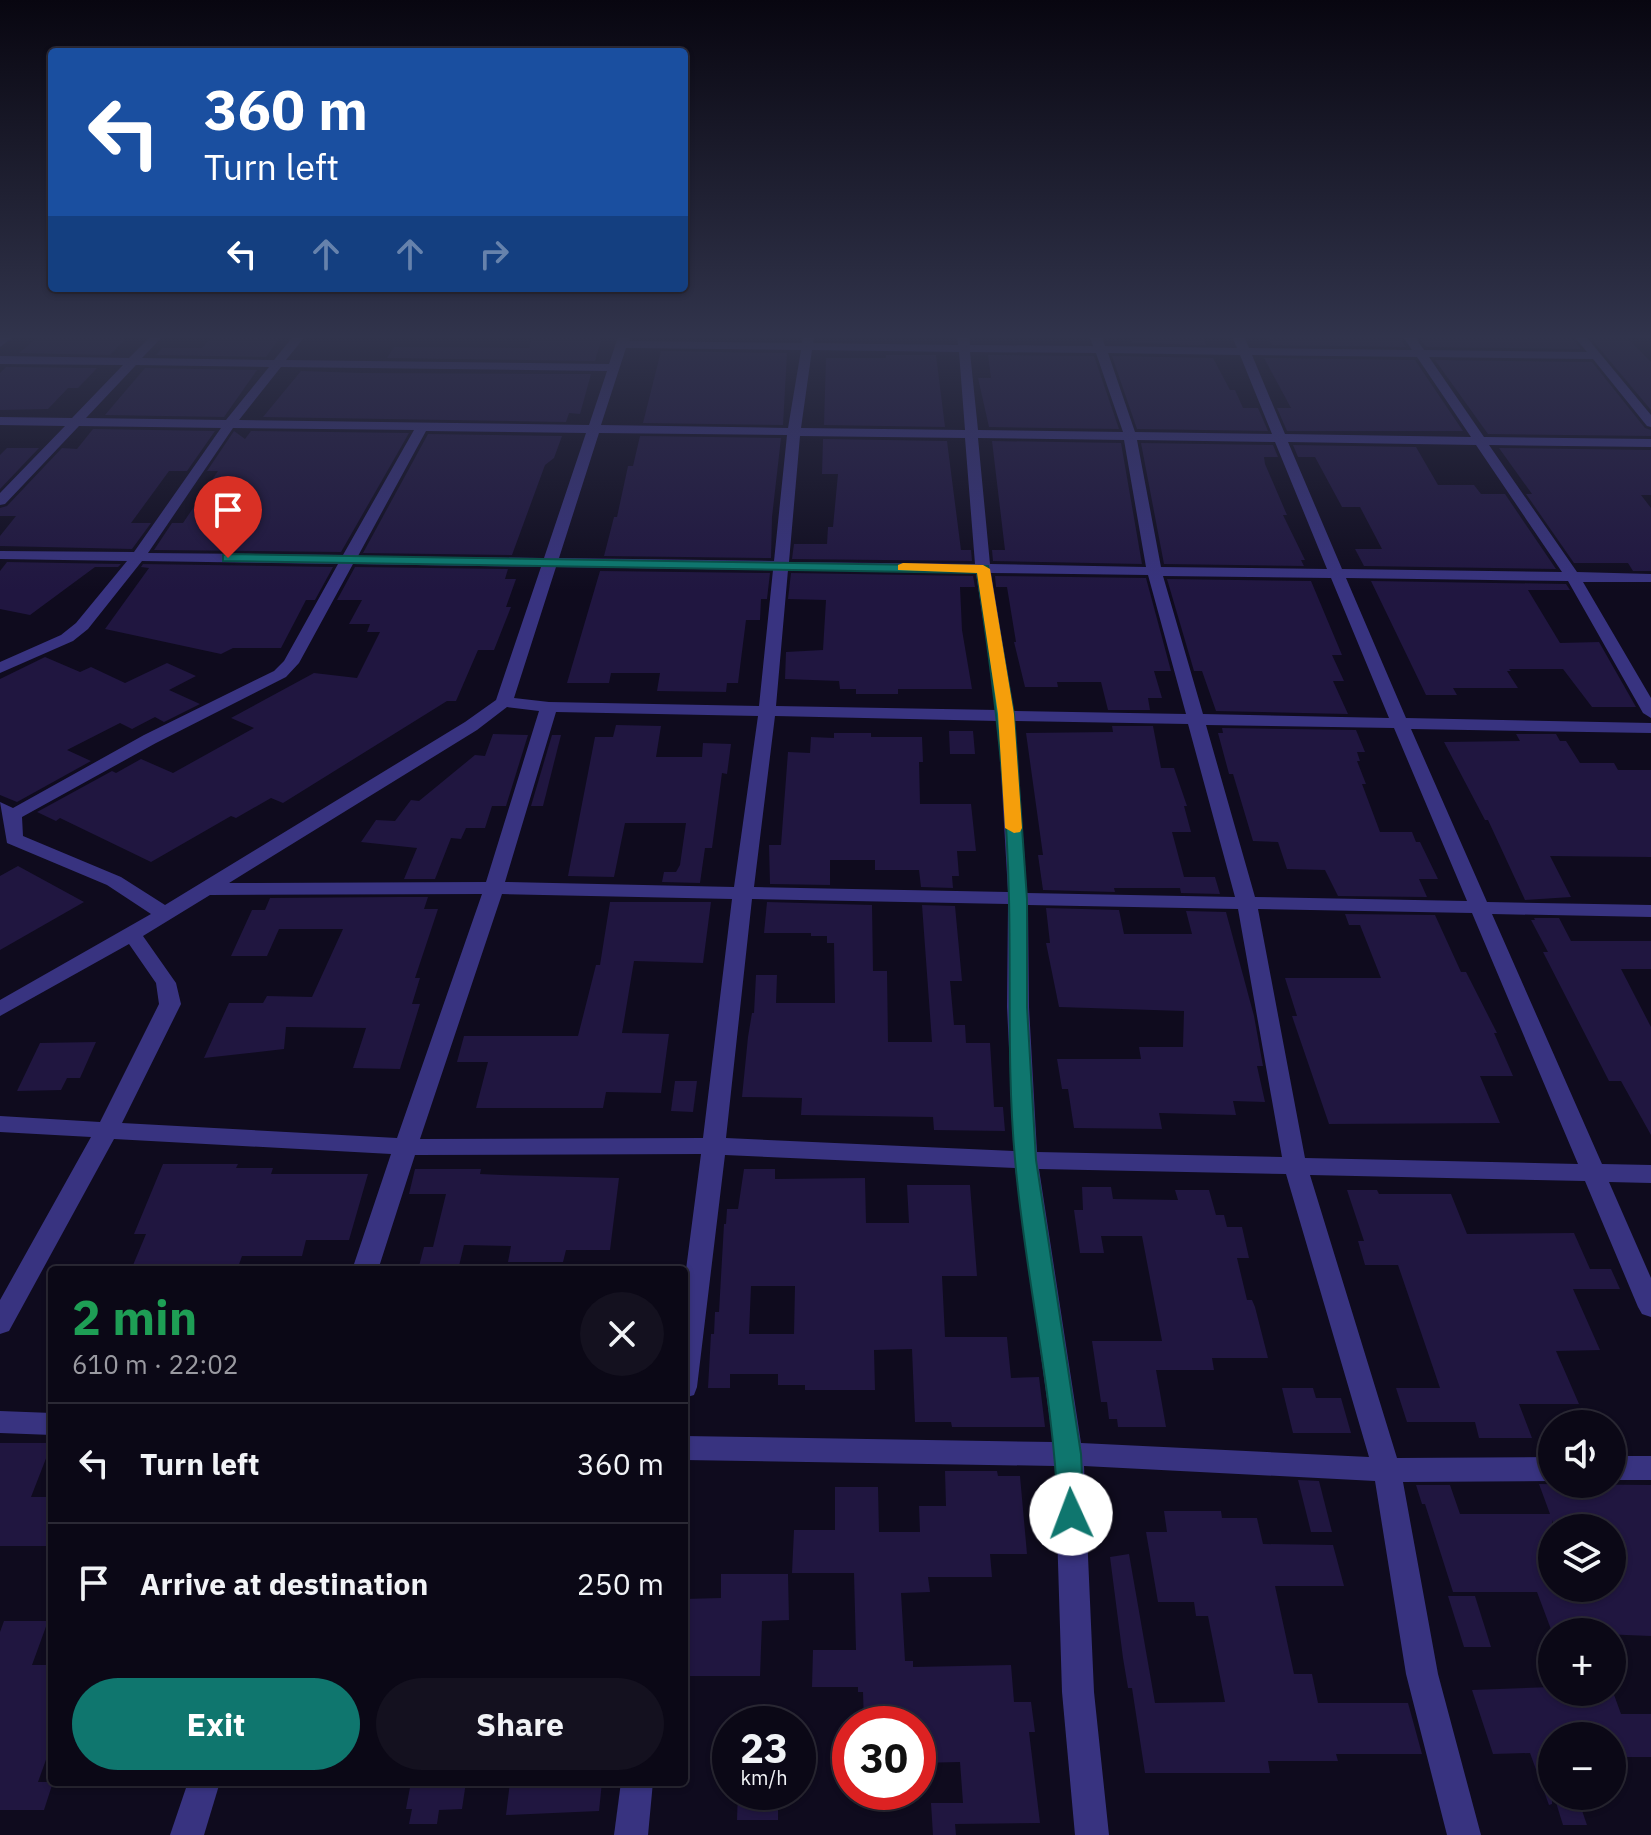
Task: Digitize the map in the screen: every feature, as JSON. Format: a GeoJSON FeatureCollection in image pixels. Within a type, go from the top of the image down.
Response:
{"type":"FeatureCollection","features":[{"type":"Feature","properties":{"kind":"street"},"geometry":{"type":"LineString","coordinates":[[0,501],[75,420]]}},
{"type":"Feature","properties":{"kind":"street"},"geometry":{"type":"LineString","coordinates":[[0,668],[67,638],[82,626],[138,557],[233,420]]}},
{"type":"Feature","properties":{"kind":"street"},"geometry":{"type":"LineString","coordinates":[[0,1009],[165,914],[471,726],[504,702],[597,420]]}},
{"type":"Feature","properties":{"kind":"street"},"geometry":{"type":"LineString","coordinates":[[688,1355],[728,1008],[767,709],[796,420]]}},
{"type":"Feature","properties":{"kind":"street"},"geometry":{"type":"LineString","coordinates":[[972,420],[983,569],[1006,714],[1018,899],[1018,1007],[1026,1160],[1069,1454],[1078,1692],[1092,1835]]}},
{"type":"Feature","properties":{"kind":"street"},"geometry":{"type":"LineString","coordinates":[[1125,420],[1155,573],[1247,905],[1295,1166],[1387,1470],[1422,1674],[1464,1835]]}},
{"type":"Feature","properties":{"kind":"street"},"geometry":{"type":"LineString","coordinates":[[1273,420],[1651,1307]]}},
{"type":"Feature","properties":{"kind":"street"},"geometry":{"type":"LineString","coordinates":[[1466,420],[1572,576],[1651,713]]}},
{"type":"Feature","properties":{"kind":"street"},"geometry":{"type":"LineString","coordinates":[[0,421],[1651,443]]}},
{"type":"Feature","properties":{"kind":"street"},"geometry":{"type":"LineString","coordinates":[[165,914],[114,881],[7,843],[7,812],[280,674],[291,663],[422,427]]}},
{"type":"Feature","properties":{"kind":"street"},"geometry":{"type":"LineString","coordinates":[[0,555],[1651,578]]}},
{"type":"Feature","properties":{"kind":"street"},"geometry":{"type":"LineString","coordinates":[[504,702],[549,707],[1651,728]]}},
{"type":"Feature","properties":{"kind":"street"},"geometry":{"type":"LineString","coordinates":[[366,1266],[494,888],[549,707]]}},
{"type":"Feature","properties":{"kind":"street"},"geometry":{"type":"LineString","coordinates":[[202,889],[494,888],[1651,911]]}},
{"type":"Feature","properties":{"kind":"street"},"geometry":{"type":"LineString","coordinates":[[0,1324],[106,1132],[170,1004],[166,983],[132,934]]}},
{"type":"Feature","properties":{"kind":"street"},"geometry":{"type":"LineString","coordinates":[[0,1124],[406,1147],[714,1146],[1026,1160],[1651,1174]]}},
{"type":"Feature","properties":{"kind":"street"},"geometry":{"type":"LineString","coordinates":[[0,1422],[48,1424]]}},
{"type":"Feature","properties":{"kind":"street"},"geometry":{"type":"LineString","coordinates":[[688,1448],[1069,1454],[1387,1470],[1538,1469]]}},
{"type":"Feature","properties":{"kind":"street"},"geometry":{"type":"LineString","coordinates":[[1626,1468],[1651,1468]]}},
{"type":"Feature","properties":{"kind":"street"},"geometry":{"type":"LineString","coordinates":[[187,1835],[203,1786]]}},
{"type":"Feature","properties":{"kind":"street"},"geometry":{"type":"LineString","coordinates":[[631,1835],[637,1786]]}},
{"type":"Feature","properties":{"kind":"building"},"geometry":{"type":"Polygon","coordinates":[[[423,420],[567,420],[566,422],[423,420]]]}},
{"type":"Feature","properties":{"kind":"building"},"geometry":{"type":"Polygon","coordinates":[[[644,420],[783,420],[783,425],[643,423],[644,420]]]}},
{"type":"Feature","properties":{"kind":"building"},"geometry":{"type":"Polygon","coordinates":[[[824,420],[944,420],[945,427],[824,425],[824,420]]]}},
{"type":"Feature","properties":{"kind":"building"},"geometry":{"type":"Polygon","coordinates":[[[987,420],[1116,420],[1119,429],[989,427],[987,420]]]}},
{"type":"Feature","properties":{"kind":"building"},"geometry":{"type":"Polygon","coordinates":[[[1134,420],[1263,420],[1268,431],[1137,429],[1134,420]]]}},
{"type":"Feature","properties":{"kind":"building"},"geometry":{"type":"Polygon","coordinates":[[[1282,420],[1455,420],[1463,431],[1287,431],[1282,420]]]}},
{"type":"Feature","properties":{"kind":"building"},"geometry":{"type":"Polygon","coordinates":[[[1478,420],[1638,420],[1651,430],[1651,436],[1488,434],[1478,420]]]}},
{"type":"Feature","properties":{"kind":"building"},"geometry":{"type":"Polygon","coordinates":[[[93,429],[215,431],[187,471],[169,471],[131,523],[151,523],[132,549],[0,546],[0,536],[16,516],[0,516],[0,508],[7,506],[62,448],[77,449],[93,429]]]}},
{"type":"Feature","properties":{"kind":"building"},"geometry":{"type":"Polygon","coordinates":[[[234,431],[245,439],[251,431],[409,433],[341,552],[154,550],[172,523],[183,523],[218,471],[207,471],[234,431]]]}},
{"type":"Feature","properties":{"kind":"building"},"geometry":{"type":"Polygon","coordinates":[[[428,434],[562,436],[554,458],[545,465],[512,555],[363,553],[428,434]]]}},
{"type":"Feature","properties":{"kind":"building"},"geometry":{"type":"Polygon","coordinates":[[[640,436],[781,438],[772,517],[771,558],[604,556],[614,517],[617,517],[628,466],[633,466],[640,436]]]}},
{"type":"Feature","properties":{"kind":"building"},"geometry":{"type":"Polygon","coordinates":[[[823,439],[947,441],[961,550],[971,550],[972,561],[792,559],[794,544],[827,544],[828,527],[833,527],[838,474],[822,474],[823,439]]]}},
{"type":"Feature","properties":{"kind":"building"},"geometry":{"type":"Polygon","coordinates":[[[992,441],[1121,443],[1142,564],[993,561],[992,550],[1005,550],[992,441]]]}},
{"type":"Feature","properties":{"kind":"building"},"geometry":{"type":"Polygon","coordinates":[[[1141,443],[1273,445],[1278,457],[1264,457],[1265,464],[1287,515],[1283,515],[1305,560],[1301,560],[1304,566],[1164,564],[1141,443]]]}},
{"type":"Feature","properties":{"kind":"building"},"geometry":{"type":"Polygon","coordinates":[[[1293,445],[1416,447],[1438,485],[1474,485],[1481,494],[1505,494],[1556,569],[1364,566],[1355,549],[1382,549],[1360,507],[1342,507],[1315,457],[1298,457],[1293,445]]]}},
{"type":"Feature","properties":{"kind":"building"},"geometry":{"type":"Polygon","coordinates":[[[7,448],[39,448],[0,489],[0,455],[7,448]]]}},
{"type":"Feature","properties":{"kind":"building"},"geometry":{"type":"Polygon","coordinates":[[[1499,448],[1651,450],[1651,495],[1641,495],[1651,508],[1651,571],[1633,571],[1628,563],[1574,563],[1526,494],[1532,494],[1499,448]]]}},
{"type":"Feature","properties":{"kind":"building"},"geometry":{"type":"Polygon","coordinates":[[[7,562],[121,564],[118,567],[95,567],[30,615],[0,609],[0,571],[7,562]]]}},
{"type":"Feature","properties":{"kind":"building"},"geometry":{"type":"Polygon","coordinates":[[[143,564],[333,567],[315,600],[306,600],[281,648],[233,648],[221,654],[105,629],[149,568],[141,567],[143,564]]]}},
{"type":"Feature","properties":{"kind":"building"},"geometry":{"type":"Polygon","coordinates":[[[355,567],[508,569],[505,579],[516,579],[506,607],[511,607],[494,650],[478,650],[456,701],[447,701],[283,803],[271,798],[236,818],[231,816],[151,862],[60,818],[56,821],[37,812],[112,771],[116,773],[141,759],[173,773],[254,728],[231,718],[314,673],[357,678],[380,632],[367,632],[370,624],[349,624],[362,600],[337,600],[355,567]]]}},
{"type":"Feature","properties":{"kind":"building"},"geometry":{"type":"Polygon","coordinates":[[[600,571],[770,573],[767,599],[761,599],[760,620],[746,620],[738,683],[727,683],[726,692],[657,691],[660,673],[611,673],[609,683],[567,683],[600,571]]]}},
{"type":"Feature","properties":{"kind":"building"},"geometry":{"type":"Polygon","coordinates":[[[791,573],[973,576],[975,587],[960,587],[962,630],[972,689],[898,689],[898,694],[856,694],[856,689],[840,689],[839,681],[785,679],[786,652],[823,650],[826,600],[788,599],[791,573]]]}},
{"type":"Feature","properties":{"kind":"building"},"geometry":{"type":"Polygon","coordinates":[[[995,576],[1146,578],[1171,671],[1154,671],[1162,698],[1148,698],[1150,710],[1108,710],[1101,682],[1057,682],[1058,687],[1025,687],[1014,642],[1007,587],[996,587],[995,576]]]}},
{"type":"Feature","properties":{"kind":"building"},"geometry":{"type":"Polygon","coordinates":[[[1167,579],[1311,581],[1342,655],[1332,655],[1344,681],[1333,681],[1348,714],[1216,711],[1202,671],[1194,671],[1167,579]]]}},
{"type":"Feature","properties":{"kind":"building"},"geometry":{"type":"Polygon","coordinates":[[[1371,581],[1566,584],[1570,590],[1528,590],[1560,643],[1599,642],[1636,707],[1592,707],[1563,669],[1509,669],[1511,671],[1507,671],[1518,688],[1453,688],[1457,695],[1426,695],[1371,581]]]}},
{"type":"Feature","properties":{"kind":"building"},"geometry":{"type":"Polygon","coordinates":[[[45,657],[80,672],[91,667],[125,683],[167,663],[196,676],[169,690],[200,704],[164,722],[155,717],[132,729],[120,723],[67,750],[91,761],[17,802],[0,795],[0,679],[45,657]]]}},
{"type":"Feature","properties":{"kind":"building"},"geometry":{"type":"Polygon","coordinates":[[[616,725],[661,726],[656,757],[702,757],[703,743],[731,744],[727,774],[722,773],[712,848],[705,848],[700,883],[662,882],[664,872],[676,872],[680,865],[686,823],[625,823],[614,877],[568,876],[595,737],[613,737],[616,725]]]}},
{"type":"Feature","properties":{"kind":"building"},"geometry":{"type":"Polygon","coordinates":[[[1112,726],[1153,726],[1161,768],[1174,768],[1187,806],[1184,806],[1191,832],[1172,832],[1184,877],[1215,877],[1220,894],[1181,893],[1180,888],[1114,888],[1115,892],[1043,890],[1038,855],[1043,855],[1026,733],[1113,732],[1112,726]]]}},
{"type":"Feature","properties":{"kind":"building"},"geometry":{"type":"Polygon","coordinates":[[[1222,728],[1356,730],[1365,752],[1357,752],[1360,761],[1357,761],[1366,784],[1362,784],[1380,832],[1412,832],[1416,842],[1420,842],[1438,879],[1419,879],[1427,897],[1338,896],[1325,870],[1287,869],[1278,842],[1253,841],[1233,774],[1229,774],[1218,733],[1223,733],[1222,728]]]}},
{"type":"Feature","properties":{"kind":"building"},"geometry":{"type":"Polygon","coordinates":[[[949,731],[973,731],[975,754],[950,754],[949,731]]]}},
{"type":"Feature","properties":{"kind":"building"},"geometry":{"type":"Polygon","coordinates":[[[834,733],[922,737],[920,804],[971,804],[976,851],[957,851],[959,876],[952,876],[953,888],[921,887],[919,870],[875,870],[875,860],[830,860],[830,885],[770,884],[769,845],[781,845],[788,752],[810,753],[811,737],[834,738],[834,733]]]}},
{"type":"Feature","properties":{"kind":"building"},"geometry":{"type":"Polygon","coordinates":[[[493,734],[528,735],[506,806],[492,806],[485,828],[466,828],[461,839],[451,838],[435,879],[404,879],[417,848],[361,842],[376,820],[395,821],[411,800],[419,801],[475,755],[485,756],[493,734]]]}},
{"type":"Feature","properties":{"kind":"building"},"geometry":{"type":"Polygon","coordinates":[[[1516,734],[1556,734],[1560,741],[1566,741],[1580,763],[1614,763],[1618,770],[1651,770],[1651,857],[1550,856],[1571,897],[1525,900],[1488,820],[1485,820],[1444,742],[1520,741],[1516,734]]]}},
{"type":"Feature","properties":{"kind":"building"},"geometry":{"type":"Polygon","coordinates":[[[552,735],[561,735],[543,806],[531,806],[552,735]]]}},
{"type":"Feature","properties":{"kind":"building"},"geometry":{"type":"Polygon","coordinates":[[[18,866],[84,902],[0,950],[0,876],[18,866]]]}},
{"type":"Feature","properties":{"kind":"building"},"geometry":{"type":"Polygon","coordinates":[[[428,897],[424,909],[438,909],[415,978],[420,978],[412,1004],[420,1004],[400,1069],[353,1068],[366,1028],[286,1027],[284,1049],[204,1058],[229,1003],[263,1003],[267,996],[312,997],[343,929],[279,929],[267,956],[231,956],[252,910],[265,910],[270,898],[428,897]]]}},
{"type":"Feature","properties":{"kind":"building"},"geometry":{"type":"Polygon","coordinates":[[[610,902],[711,902],[703,963],[634,961],[622,1033],[669,1034],[661,1093],[606,1092],[603,1108],[476,1108],[488,1062],[457,1062],[464,1036],[578,1036],[596,965],[600,965],[610,902]]]}},
{"type":"Feature","properties":{"kind":"building"},"geometry":{"type":"Polygon","coordinates":[[[767,902],[872,905],[873,971],[887,971],[888,1042],[932,1042],[922,905],[955,906],[962,981],[950,981],[954,1025],[965,1025],[966,1043],[990,1043],[994,1107],[1003,1107],[1005,1131],[934,1130],[933,1117],[801,1115],[802,1098],[742,1097],[756,975],[777,975],[776,1003],[835,1003],[834,943],[827,943],[827,936],[811,936],[811,933],[764,933],[767,902]]]}},
{"type":"Feature","properties":{"kind":"building"},"geometry":{"type":"Polygon","coordinates":[[[1046,908],[1119,910],[1124,934],[1192,934],[1186,911],[1226,912],[1254,1016],[1263,1066],[1257,1066],[1265,1102],[1233,1101],[1236,1115],[1159,1113],[1162,1129],[1074,1128],[1068,1089],[1062,1089],[1057,1059],[1141,1059],[1139,1047],[1183,1047],[1184,1011],[1059,1007],[1046,943],[1050,943],[1046,908]]]}},
{"type":"Feature","properties":{"kind":"building"},"geometry":{"type":"Polygon","coordinates":[[[1345,914],[1435,915],[1461,972],[1466,972],[1497,1033],[1494,1033],[1513,1076],[1480,1076],[1500,1123],[1329,1124],[1292,1016],[1297,1016],[1285,978],[1381,978],[1360,925],[1349,925],[1345,914]]]}},
{"type":"Feature","properties":{"kind":"building"},"geometry":{"type":"Polygon","coordinates":[[[1559,918],[1571,941],[1651,941],[1651,969],[1621,969],[1651,1027],[1651,1135],[1621,1081],[1609,1081],[1543,952],[1548,952],[1531,920],[1559,918]]]}},
{"type":"Feature","properties":{"kind":"building"},"geometry":{"type":"Polygon","coordinates":[[[96,1042],[80,1078],[67,1078],[61,1090],[17,1091],[40,1043],[96,1042]]]}},
{"type":"Feature","properties":{"kind":"building"},"geometry":{"type":"Polygon","coordinates":[[[675,1081],[697,1081],[693,1112],[671,1111],[675,1081]]]}},
{"type":"Feature","properties":{"kind":"building"},"geometry":{"type":"Polygon","coordinates":[[[163,1164],[238,1164],[236,1168],[273,1168],[271,1174],[368,1174],[349,1240],[306,1240],[302,1256],[242,1256],[238,1266],[133,1266],[146,1234],[134,1234],[163,1164]]]}},
{"type":"Feature","properties":{"kind":"building"},"geometry":{"type":"Polygon","coordinates":[[[415,1169],[481,1169],[480,1174],[619,1178],[610,1250],[566,1250],[563,1262],[508,1262],[511,1246],[464,1245],[459,1266],[419,1266],[424,1247],[433,1247],[446,1194],[409,1194],[415,1169]]]}},
{"type":"Feature","properties":{"kind":"building"},"geometry":{"type":"Polygon","coordinates":[[[744,1169],[775,1169],[775,1179],[865,1178],[866,1223],[909,1223],[907,1185],[970,1185],[977,1276],[942,1276],[945,1337],[1007,1337],[1011,1378],[1039,1377],[1045,1427],[952,1427],[951,1422],[915,1422],[912,1349],[874,1350],[875,1390],[805,1390],[805,1385],[778,1385],[778,1374],[730,1374],[730,1388],[708,1388],[711,1334],[714,1334],[715,1312],[719,1312],[724,1224],[727,1209],[738,1209],[744,1169]],[[751,1286],[749,1334],[794,1334],[795,1286],[751,1286]]]}},
{"type":"Feature","properties":{"kind":"building"},"geometry":{"type":"Polygon","coordinates":[[[1082,1187],[1111,1187],[1113,1199],[1178,1200],[1175,1190],[1209,1190],[1216,1215],[1224,1215],[1227,1227],[1242,1227],[1249,1258],[1237,1258],[1247,1300],[1252,1300],[1255,1307],[1268,1358],[1212,1358],[1214,1370],[1156,1370],[1166,1427],[1118,1427],[1117,1419],[1109,1419],[1107,1402],[1101,1402],[1092,1341],[1162,1341],[1142,1236],[1101,1236],[1104,1253],[1080,1253],[1074,1210],[1083,1210],[1082,1187]]]}},
{"type":"Feature","properties":{"kind":"building"},"geometry":{"type":"Polygon","coordinates":[[[1347,1190],[1377,1190],[1379,1194],[1451,1194],[1467,1234],[1574,1233],[1590,1269],[1611,1269],[1620,1289],[1573,1289],[1600,1350],[1556,1351],[1579,1404],[1519,1404],[1532,1438],[1479,1438],[1475,1422],[1407,1422],[1396,1388],[1440,1388],[1398,1265],[1365,1265],[1358,1241],[1364,1241],[1347,1190]]]}},
{"type":"Feature","properties":{"kind":"building"},"geometry":{"type":"Polygon","coordinates":[[[1282,1388],[1313,1388],[1316,1398],[1341,1398],[1351,1433],[1293,1433],[1282,1388]]]}},
{"type":"Feature","properties":{"kind":"building"},"geometry":{"type":"Polygon","coordinates":[[[0,1443],[48,1443],[48,1453],[31,1497],[48,1497],[48,1546],[0,1546],[0,1443]]]}},
{"type":"Feature","properties":{"kind":"building"},"geometry":{"type":"Polygon","coordinates":[[[945,1471],[997,1471],[998,1476],[1020,1476],[1027,1554],[990,1554],[992,1577],[928,1577],[930,1592],[901,1593],[905,1661],[913,1661],[913,1667],[1011,1665],[1014,1702],[1031,1702],[1035,1732],[1029,1732],[1040,1823],[955,1824],[956,1835],[933,1835],[931,1810],[936,1810],[936,1803],[963,1803],[960,1762],[936,1763],[936,1706],[863,1706],[863,1692],[858,1692],[858,1687],[812,1687],[813,1650],[856,1650],[854,1573],[792,1573],[794,1530],[835,1530],[835,1487],[878,1487],[879,1532],[920,1532],[919,1506],[946,1506],[945,1471]]]}},
{"type":"Feature","properties":{"kind":"building"},"geometry":{"type":"Polygon","coordinates":[[[1298,1480],[1319,1481],[1332,1532],[1311,1532],[1298,1480]]]}},
{"type":"Feature","properties":{"kind":"building"},"geometry":{"type":"Polygon","coordinates":[[[1416,1485],[1450,1485],[1460,1514],[1538,1514],[1538,1595],[1537,1592],[1453,1592],[1416,1485]]]}},
{"type":"Feature","properties":{"kind":"building"},"geometry":{"type":"Polygon","coordinates":[[[1626,1485],[1651,1485],[1651,1636],[1626,1635],[1626,1618],[1547,1618],[1541,1602],[1626,1602],[1626,1514],[1550,1514],[1544,1498],[1626,1498],[1626,1485]]]}},
{"type":"Feature","properties":{"kind":"building"},"geometry":{"type":"Polygon","coordinates":[[[1164,1511],[1221,1511],[1222,1518],[1257,1518],[1263,1544],[1333,1545],[1344,1586],[1275,1586],[1294,1674],[1312,1674],[1318,1703],[1408,1703],[1422,1754],[1336,1754],[1338,1761],[1268,1761],[1270,1773],[1145,1773],[1132,1688],[1128,1688],[1123,1658],[1110,1557],[1129,1554],[1155,1703],[1225,1702],[1208,1616],[1196,1616],[1194,1602],[1158,1602],[1146,1532],[1167,1532],[1164,1511]]]}},
{"type":"Feature","properties":{"kind":"building"},"geometry":{"type":"Polygon","coordinates":[[[721,1574],[788,1574],[789,1620],[762,1621],[760,1676],[688,1676],[688,1599],[721,1598],[721,1574]]]}},
{"type":"Feature","properties":{"kind":"building"},"geometry":{"type":"Polygon","coordinates":[[[1448,1596],[1475,1596],[1491,1647],[1464,1647],[1448,1596]]]}},
{"type":"Feature","properties":{"kind":"building"},"geometry":{"type":"Polygon","coordinates":[[[4,1621],[48,1621],[32,1665],[48,1665],[48,1754],[38,1782],[48,1782],[48,1786],[52,1786],[44,1810],[0,1810],[0,1632],[4,1621]]]}},
{"type":"Feature","properties":{"kind":"building"},"geometry":{"type":"Polygon","coordinates":[[[1538,1688],[1538,1706],[1618,1706],[1621,1714],[1651,1714],[1651,1757],[1626,1757],[1626,1722],[1538,1722],[1538,1775],[1530,1753],[1493,1754],[1472,1690],[1538,1688]]]}},
{"type":"Feature","properties":{"kind":"building"},"geometry":{"type":"Polygon","coordinates":[[[410,1786],[465,1786],[462,1809],[439,1810],[437,1824],[409,1824],[412,1809],[406,1809],[410,1786]]]}},
{"type":"Feature","properties":{"kind":"building"},"geometry":{"type":"Polygon","coordinates":[[[510,1786],[602,1786],[599,1811],[506,1815],[510,1786]]]}},
{"type":"Feature","properties":{"kind":"building"},"geometry":{"type":"Polygon","coordinates":[[[737,1810],[778,1810],[778,1820],[737,1820],[737,1810]]]}},
{"type":"Feature","properties":{"kind":"building"},"geometry":{"type":"Polygon","coordinates":[[[1558,1810],[1582,1810],[1587,1825],[1563,1825],[1558,1810]]]}},
{"type":"Feature","properties":{"kind":"slow traffic"},"geometry":{"type":"LineString","coordinates":[[903,568],[983,569],[1006,714],[1014,828]]}},
{"type":"Feature","properties":{"kind":"route"},"geometry":{"type":"LineString","coordinates":[[228,558],[983,569],[1006,714],[1018,899],[1018,1007],[1026,1160],[1069,1454],[1071,1514]]}}]}
